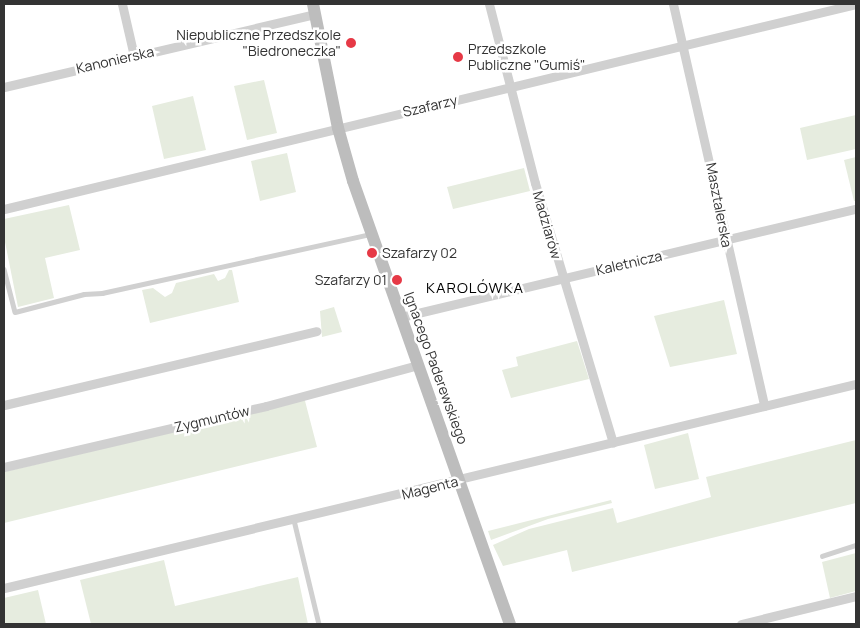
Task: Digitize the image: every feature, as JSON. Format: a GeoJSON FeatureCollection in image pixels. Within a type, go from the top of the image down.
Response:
{"type":"FeatureCollection","features":[{"type":"Feature","properties":{"kind":"street"},"geometry":{"type":"LineString","coordinates":[[122,4],[134,56]]}},
{"type":"Feature","properties":{"kind":"street","name":"Madziarów"},"geometry":{"type":"LineString","coordinates":[[489,4],[562,278],[613,443]]}},
{"type":"Feature","properties":{"kind":"street","name":"Masztalerska"},"geometry":{"type":"LineString","coordinates":[[673,4],[718,190],[725,239],[764,406]]}},
{"type":"Feature","properties":{"kind":"street","name":"Szafarzy"},"geometry":{"type":"LineString","coordinates":[[4,209],[855,4]]}},
{"type":"Feature","properties":{"kind":"street","name":"Kanonierska"},"geometry":{"type":"LineString","coordinates":[[4,86],[134,56],[314,9]]}},
{"type":"Feature","properties":{"kind":"street","name":"Ignacego Paderewskiego"},"geometry":{"type":"LineString","coordinates":[[314,9],[338,128],[401,318],[510,624]]}},
{"type":"Feature","properties":{"kind":"street","name":"Kaletnicza"},"geometry":{"type":"LineString","coordinates":[[401,318],[856,209]]}},
{"type":"Feature","properties":{"kind":"street"},"geometry":{"type":"LineString","coordinates":[[4,405],[316,331]]}},
{"type":"Feature","properties":{"kind":"street","name":"Zygmuntów"},"geometry":{"type":"LineString","coordinates":[[4,467],[266,406],[418,365]]}},
{"type":"Feature","properties":{"kind":"street","name":"Magenta"},"geometry":{"type":"LineString","coordinates":[[4,588],[460,481],[856,384]]}},
{"type":"Feature","properties":{"kind":"street"},"geometry":{"type":"LineString","coordinates":[[741,624],[853,597]]}},
{"type":"Feature","properties":{"kind":"lane"},"geometry":{"type":"LineString","coordinates":[[4,269],[15,312],[84,294],[120,289],[372,233]]}},
{"type":"Feature","properties":{"kind":"lane"},"geometry":{"type":"LineString","coordinates":[[294,520],[319,624]]}},
{"type":"Feature","properties":{"kind":"lane"},"geometry":{"type":"LineString","coordinates":[[822,556],[856,545]]}},
{"type":"Feature","properties":{"kind":"shaded area"},"geometry":{"type":"Polygon","coordinates":[[[264,80],[277,133],[247,140],[234,86],[264,80]]]}},
{"type":"Feature","properties":{"kind":"shaded area"},"geometry":{"type":"Polygon","coordinates":[[[193,96],[206,150],[164,159],[152,106],[193,96]]]}},
{"type":"Feature","properties":{"kind":"shaded area"},"geometry":{"type":"Polygon","coordinates":[[[856,115],[856,149],[807,160],[800,128],[856,115]]]}},
{"type":"Feature","properties":{"kind":"shaded area"},"geometry":{"type":"Polygon","coordinates":[[[287,153],[296,192],[260,201],[251,161],[287,153]]]}},
{"type":"Feature","properties":{"kind":"shaded area"},"geometry":{"type":"Polygon","coordinates":[[[856,157],[856,201],[854,201],[844,160],[856,157]]]}},
{"type":"Feature","properties":{"kind":"shaded area"},"geometry":{"type":"Polygon","coordinates":[[[524,168],[530,191],[453,209],[447,187],[524,168]]]}},
{"type":"Feature","properties":{"kind":"shaded area"},"geometry":{"type":"Polygon","coordinates":[[[69,205],[80,250],[45,258],[54,298],[18,307],[4,237],[4,219],[69,205]]]}},
{"type":"Feature","properties":{"kind":"shaded area"},"geometry":{"type":"Polygon","coordinates":[[[229,270],[232,270],[239,302],[150,323],[142,290],[153,288],[165,297],[172,293],[176,283],[214,274],[218,281],[225,278],[229,270]]]}},
{"type":"Feature","properties":{"kind":"shaded area"},"geometry":{"type":"Polygon","coordinates":[[[724,300],[737,354],[670,367],[654,316],[724,300]]]}},
{"type":"Feature","properties":{"kind":"shaded area"},"geometry":{"type":"Polygon","coordinates":[[[334,307],[342,332],[322,337],[320,311],[334,307]]]}},
{"type":"Feature","properties":{"kind":"shaded area"},"geometry":{"type":"Polygon","coordinates":[[[577,341],[589,379],[511,398],[502,370],[518,366],[516,357],[577,341]]]}},
{"type":"Feature","properties":{"kind":"shaded area"},"geometry":{"type":"Polygon","coordinates":[[[304,397],[317,447],[4,523],[4,472],[287,405],[304,397]]]}},
{"type":"Feature","properties":{"kind":"shaded area"},"geometry":{"type":"Polygon","coordinates":[[[688,433],[699,479],[655,489],[644,445],[688,433]]]}},
{"type":"Feature","properties":{"kind":"shaded area"},"geometry":{"type":"Polygon","coordinates":[[[856,440],[856,503],[572,572],[567,550],[503,566],[493,545],[529,529],[613,508],[617,523],[711,497],[706,477],[856,440]]]}},
{"type":"Feature","properties":{"kind":"shaded area"},"geometry":{"type":"Polygon","coordinates":[[[611,500],[612,503],[548,519],[491,540],[488,531],[611,500]]]}},
{"type":"Feature","properties":{"kind":"shaded area"},"geometry":{"type":"Polygon","coordinates":[[[856,553],[856,591],[830,598],[822,562],[856,553]]]}},
{"type":"Feature","properties":{"kind":"shaded area"},"geometry":{"type":"Polygon","coordinates":[[[164,560],[175,606],[298,577],[308,624],[91,624],[80,580],[164,560]]]}},
{"type":"Feature","properties":{"kind":"shaded area"},"geometry":{"type":"Polygon","coordinates":[[[38,590],[46,624],[4,624],[4,598],[38,590]]]}},
{"type":"Feature","properties":{"kind":"place","name":"Niepubliczne Przedszkole \"Biedroneczka\""},"geometry":{"type":"Point","coordinates":[351,43]}},
{"type":"Feature","properties":{"kind":"place","name":"Przedszkole Publiczne \"Gumiś\""},"geometry":{"type":"Point","coordinates":[458,57]}},
{"type":"Feature","properties":{"kind":"place","name":"Szafarzy 02"},"geometry":{"type":"Point","coordinates":[372,253]}},
{"type":"Feature","properties":{"kind":"place","name":"Szafarzy 01"},"geometry":{"type":"Point","coordinates":[397,280]}},
{"type":"Feature","properties":{"kind":"district","name":"KAROLÓWKA"},"geometry":{"type":"Point","coordinates":[475,288]}}]}
